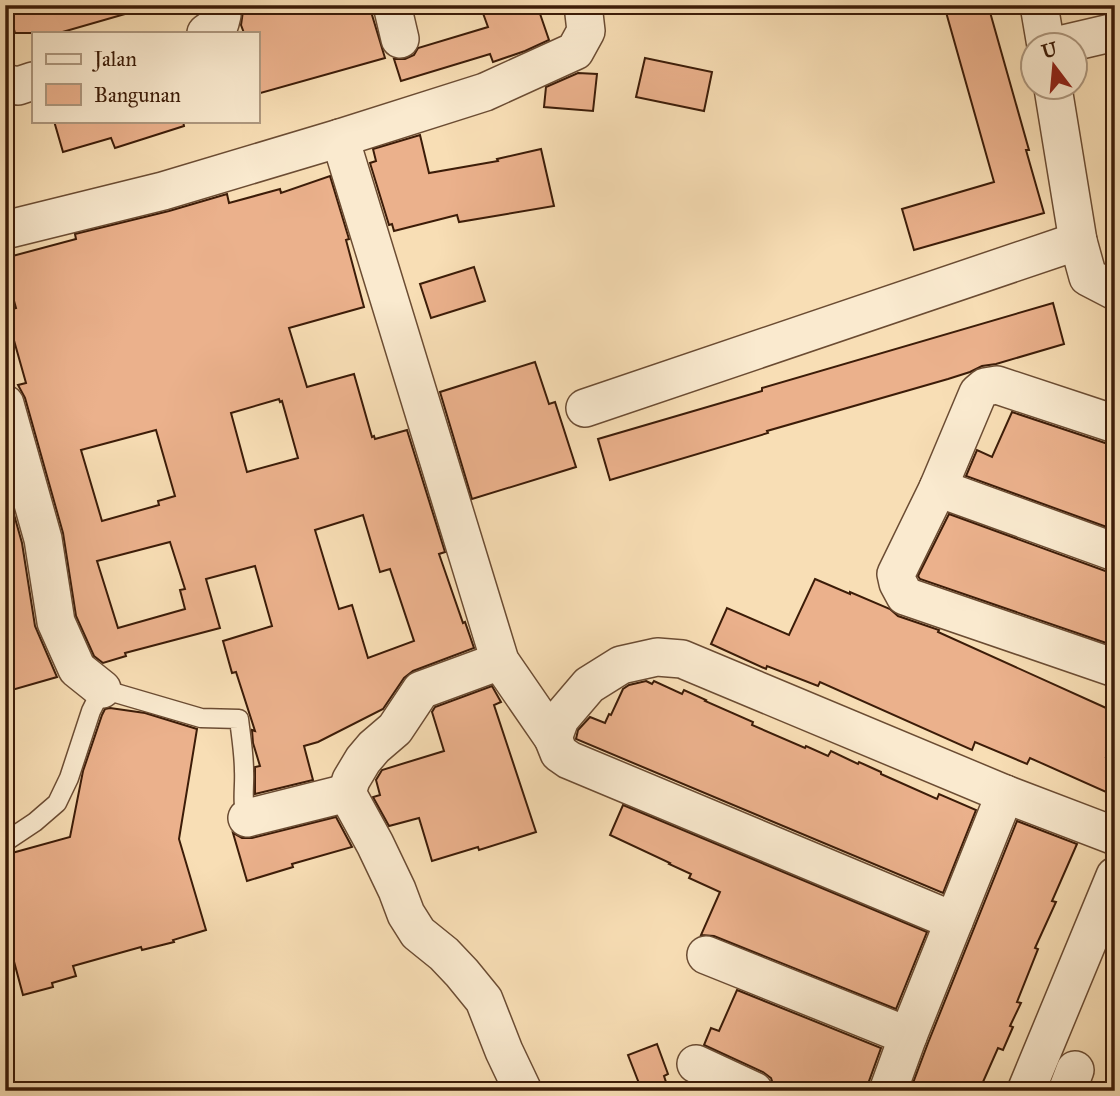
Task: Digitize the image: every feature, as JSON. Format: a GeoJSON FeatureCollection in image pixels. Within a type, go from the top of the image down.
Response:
{"type":"FeatureCollection","features":[{"type":"Feature","properties":{"kind":"street"},"geometry":{"type":"LineString","coordinates":[[5,230],[163,191],[485,93],[575,51],[586,31],[583,5]]}},
{"type":"Feature","properties":{"kind":"street"},"geometry":{"type":"LineString","coordinates":[[1039,5],[1044,32]]}},
{"type":"Feature","properties":{"kind":"street"},"geometry":{"type":"LineString","coordinates":[[1088,38],[1115,32]]}},
{"type":"Feature","properties":{"kind":"street"},"geometry":{"type":"LineString","coordinates":[[5,83],[18,86],[32,81]]}},
{"type":"Feature","properties":{"kind":"street"},"geometry":{"type":"LineString","coordinates":[[1055,102],[1078,241],[1088,277],[1115,291]]}},
{"type":"Feature","properties":{"kind":"street"},"geometry":{"type":"LineString","coordinates":[[340,138],[500,662],[553,738],[559,752],[569,760],[954,921]]}},
{"type":"Feature","properties":{"kind":"street"},"geometry":{"type":"LineString","coordinates":[[585,408],[1078,241]]}},
{"type":"Feature","properties":{"kind":"street"},"geometry":{"type":"LineString","coordinates":[[1115,424],[997,385],[985,387],[978,393],[938,488],[896,574],[905,596],[1115,668]]}},
{"type":"Feature","properties":{"kind":"street"},"geometry":{"type":"LineString","coordinates":[[5,404],[43,539],[56,621],[77,669],[102,689]]}},
{"type":"Feature","properties":{"kind":"street"},"geometry":{"type":"LineString","coordinates":[[938,488],[1115,552]]}},
{"type":"Feature","properties":{"kind":"street"},"geometry":{"type":"LineString","coordinates":[[553,738],[560,719],[589,685],[621,665],[657,657],[682,659],[1005,794],[1115,836]]}},
{"type":"Feature","properties":{"kind":"street"},"geometry":{"type":"LineString","coordinates":[[346,793],[363,760],[395,729],[421,690],[500,662]]}},
{"type":"Feature","properties":{"kind":"street"},"geometry":{"type":"LineString","coordinates":[[247,818],[346,793]]}},
{"type":"Feature","properties":{"kind":"street"},"geometry":{"type":"LineString","coordinates":[[346,793],[375,844],[412,924],[418,933],[444,954],[484,1000],[504,1052],[523,1091]]}},
{"type":"Feature","properties":{"kind":"street"},"geometry":{"type":"LineString","coordinates":[[888,1091],[1005,794]]}},
{"type":"Feature","properties":{"kind":"street"},"geometry":{"type":"LineString","coordinates":[[1027,1091],[1115,876]]}},
{"type":"Feature","properties":{"kind":"street"},"geometry":{"type":"LineString","coordinates":[[706,955],[908,1036]]}},
{"type":"Feature","properties":{"kind":"street"},"geometry":{"type":"LineString","coordinates":[[696,1064],[754,1091]]}},
{"type":"Feature","properties":{"kind":"lane"},"geometry":{"type":"LineString","coordinates":[[5,842],[57,803],[69,778],[91,711],[102,689],[201,718],[239,719],[247,818]]}},
{"type":"Feature","properties":{"kind":"building"},"geometry":{"type":"Polygon","coordinates":[[[7,5],[131,5],[132,12],[62,32],[15,33],[7,5]]]}},
{"type":"Feature","properties":{"kind":"building"},"geometry":{"type":"Polygon","coordinates":[[[241,5],[369,5],[385,58],[259,93],[259,32],[244,32],[241,25],[241,5]]]}},
{"type":"Feature","properties":{"kind":"building"},"geometry":{"type":"Polygon","coordinates":[[[480,5],[537,5],[549,40],[493,62],[490,54],[401,81],[394,59],[405,59],[414,55],[418,48],[488,27],[480,5]]]}},
{"type":"Feature","properties":{"kind":"building"},"geometry":{"type":"Polygon","coordinates":[[[944,5],[988,5],[1044,213],[914,250],[902,209],[994,182],[944,5]]]}},
{"type":"Feature","properties":{"kind":"building"},"geometry":{"type":"Polygon","coordinates":[[[645,58],[712,72],[704,111],[636,97],[645,58]]]}},
{"type":"Feature","properties":{"kind":"building"},"geometry":{"type":"Polygon","coordinates":[[[578,73],[597,74],[593,111],[544,107],[546,87],[578,73]]]}},
{"type":"Feature","properties":{"kind":"building"},"geometry":{"type":"Polygon","coordinates":[[[54,122],[183,122],[184,126],[115,148],[111,138],[63,152],[54,122]]]}},
{"type":"Feature","properties":{"kind":"building"},"geometry":{"type":"Polygon","coordinates":[[[420,135],[429,173],[498,161],[497,159],[541,149],[554,206],[459,222],[457,215],[394,231],[392,224],[389,225],[370,163],[376,161],[373,149],[420,135]]]}},
{"type":"Feature","properties":{"kind":"building"},"geometry":{"type":"Polygon","coordinates":[[[330,176],[349,239],[346,240],[364,307],[289,328],[307,387],[354,374],[372,437],[375,439],[407,430],[445,552],[439,554],[474,648],[413,671],[404,678],[383,709],[318,742],[304,746],[313,780],[255,794],[255,767],[260,766],[253,743],[252,730],[255,731],[236,672],[232,673],[223,641],[272,626],[255,566],[206,579],[220,628],[125,653],[126,656],[103,663],[94,656],[76,616],[63,533],[25,398],[18,385],[26,383],[13,337],[5,339],[5,311],[16,308],[5,268],[5,258],[76,239],[75,234],[227,194],[229,203],[280,189],[281,193],[330,176]],[[279,399],[231,413],[247,472],[298,458],[282,401],[279,399]],[[156,430],[81,450],[102,521],[159,505],[158,501],[175,496],[156,430]],[[363,515],[315,530],[339,609],[352,605],[368,658],[414,641],[390,569],[380,572],[363,515]],[[170,542],[97,561],[118,628],[185,609],[180,590],[185,589],[170,542]]]}},
{"type":"Feature","properties":{"kind":"building"},"geometry":{"type":"Polygon","coordinates":[[[474,267],[485,301],[431,318],[420,284],[474,267]]]}},
{"type":"Feature","properties":{"kind":"building"},"geometry":{"type":"Polygon","coordinates":[[[1053,303],[1064,344],[982,366],[948,379],[610,480],[598,439],[1053,303]]]}},
{"type":"Feature","properties":{"kind":"building"},"geometry":{"type":"Polygon","coordinates":[[[535,362],[549,404],[555,402],[576,467],[472,499],[440,392],[535,362]]]}},
{"type":"Feature","properties":{"kind":"building"},"geometry":{"type":"Polygon","coordinates":[[[1012,412],[1115,444],[1115,530],[966,476],[977,450],[992,457],[1012,412]]]}},
{"type":"Feature","properties":{"kind":"building"},"geometry":{"type":"Polygon","coordinates":[[[13,511],[22,543],[35,626],[57,677],[5,692],[5,512],[13,511]]]}},
{"type":"Feature","properties":{"kind":"building"},"geometry":{"type":"Polygon","coordinates":[[[949,514],[1108,572],[1115,572],[1115,646],[920,579],[918,576],[949,514]]]}},
{"type":"Feature","properties":{"kind":"building"},"geometry":{"type":"Polygon","coordinates":[[[815,579],[890,609],[898,616],[939,630],[938,632],[1115,712],[1115,739],[1106,757],[1115,761],[1115,796],[1030,758],[1027,764],[975,742],[972,750],[820,682],[818,686],[767,666],[766,669],[711,644],[727,608],[789,635],[815,579]]]}},
{"type":"Feature","properties":{"kind":"building"},"geometry":{"type":"Polygon","coordinates":[[[646,681],[652,684],[654,681],[682,694],[684,690],[753,722],[752,725],[805,748],[806,746],[828,756],[831,751],[937,799],[939,794],[976,810],[943,893],[576,739],[578,730],[590,717],[605,723],[623,689],[646,681]]]}},
{"type":"Feature","properties":{"kind":"building"},"geometry":{"type":"Polygon","coordinates":[[[492,686],[501,702],[494,705],[536,832],[432,861],[419,818],[389,826],[373,797],[380,795],[376,780],[382,770],[444,751],[432,712],[435,707],[492,686]]]}},
{"type":"Feature","properties":{"kind":"building"},"geometry":{"type":"Polygon","coordinates":[[[105,709],[145,713],[197,729],[179,839],[206,930],[173,940],[174,942],[142,950],[141,947],[73,966],[76,976],[52,983],[53,987],[23,995],[5,928],[5,858],[13,856],[12,853],[70,837],[83,771],[102,715],[105,709]]]}},
{"type":"Feature","properties":{"kind":"building"},"geometry":{"type":"Polygon","coordinates":[[[623,805],[927,932],[896,1009],[714,936],[701,935],[720,892],[689,878],[691,874],[670,863],[610,835],[623,805]]]}},
{"type":"Feature","properties":{"kind":"building"},"geometry":{"type":"Polygon","coordinates":[[[336,817],[352,847],[292,864],[293,867],[247,881],[233,833],[242,838],[252,838],[336,817]]]}},
{"type":"Feature","properties":{"kind":"building"},"geometry":{"type":"Polygon","coordinates":[[[1017,821],[1077,844],[1052,901],[1056,902],[1035,948],[1038,949],[1017,1002],[1021,1003],[1010,1026],[1013,1027],[1003,1050],[998,1048],[979,1091],[910,1091],[928,1043],[1017,821]]]}},
{"type":"Feature","properties":{"kind":"building"},"geometry":{"type":"Polygon","coordinates":[[[737,990],[881,1048],[868,1091],[783,1091],[774,1087],[771,1078],[763,1072],[704,1045],[711,1028],[719,1031],[737,990]]]}},
{"type":"Feature","properties":{"kind":"building"},"geometry":{"type":"Polygon","coordinates":[[[657,1044],[668,1074],[664,1076],[669,1091],[642,1091],[628,1055],[657,1044]]]}}]}
